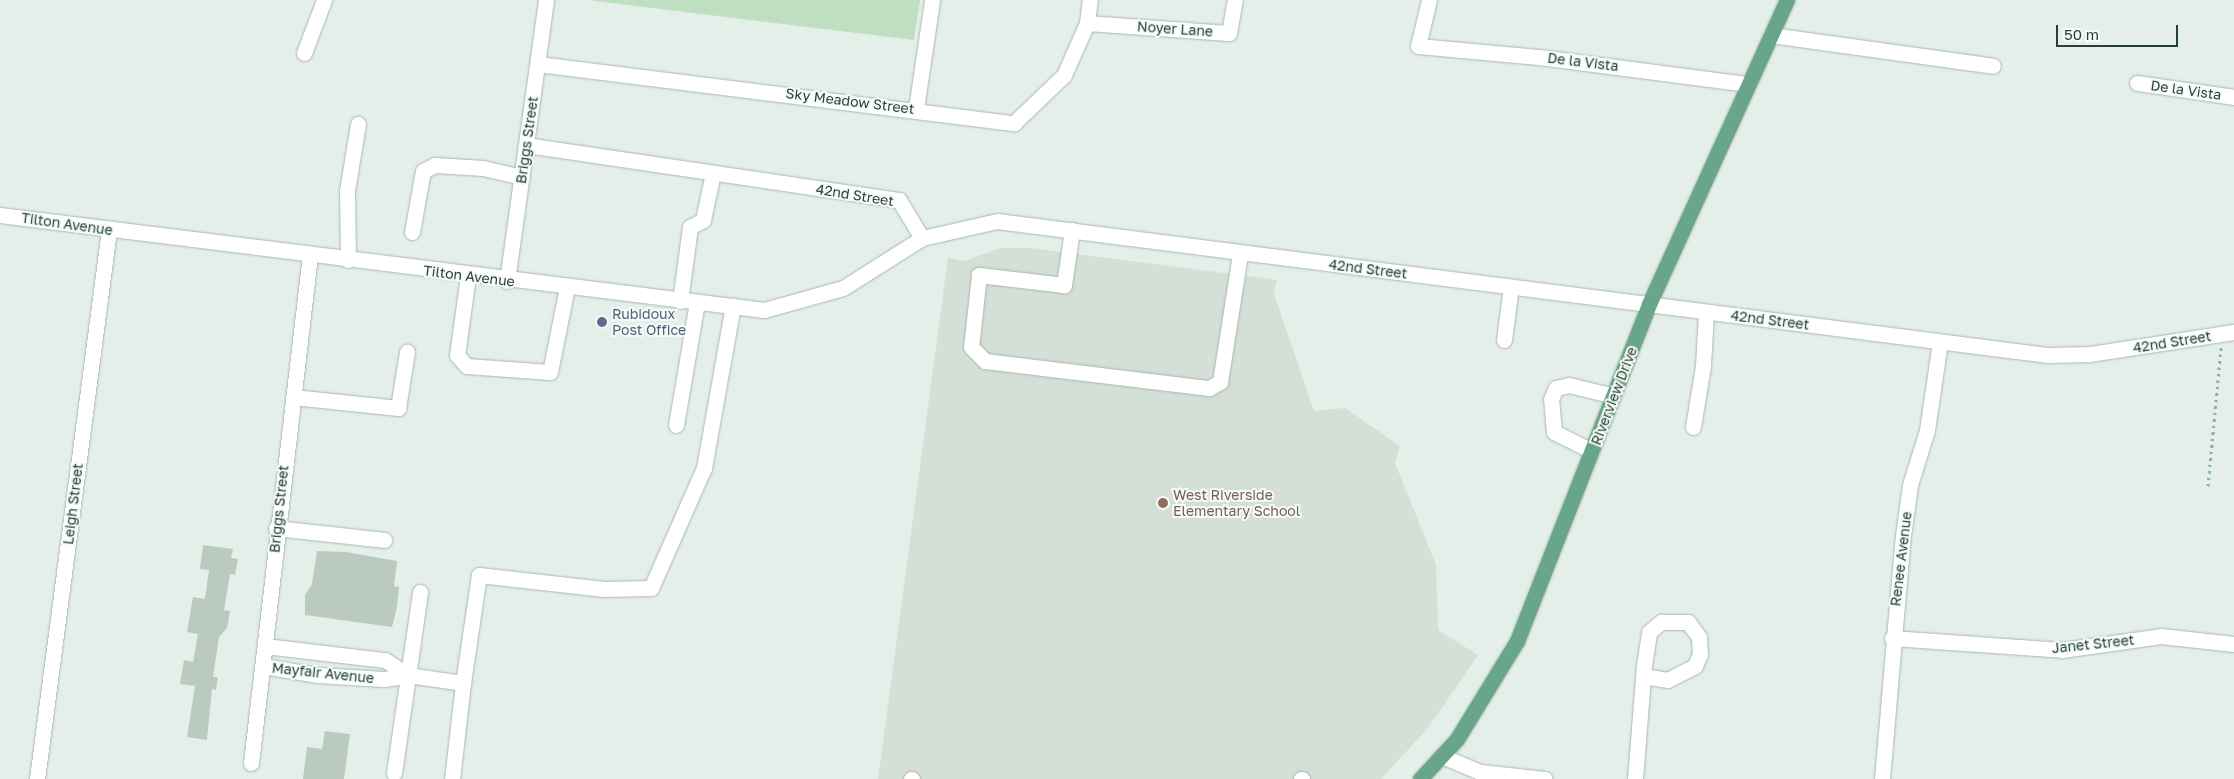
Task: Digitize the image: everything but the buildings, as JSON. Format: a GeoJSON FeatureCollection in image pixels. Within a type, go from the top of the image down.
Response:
{"type":"FeatureCollection","features":[{"type":"Feature","properties":{"kind":"main road","name":"Riverview Drive"},"geometry":{"type":"LineString","coordinates":[[1420,779],[1442,756],[1490,690],[1517,641],[1650,304],[1787,0]]}},
{"type":"Feature","properties":{"kind":"street"},"geometry":{"type":"LineString","coordinates":[[304,52],[324,0]]}},
{"type":"Feature","properties":{"kind":"street","name":"Briggs Street"},"geometry":{"type":"LineString","coordinates":[[507,281],[546,0]]}},
{"type":"Feature","properties":{"kind":"street"},"geometry":{"type":"LineString","coordinates":[[916,109],[932,0]]}},
{"type":"Feature","properties":{"kind":"street","name":"Sky Meadow Street"},"geometry":{"type":"LineString","coordinates":[[538,64],[916,109],[1014,124],[1064,75],[1087,23],[1090,0]]}},
{"type":"Feature","properties":{"kind":"street","name":"Noyer Lane"},"geometry":{"type":"LineString","coordinates":[[1087,23],[1229,33],[1236,0]]}},
{"type":"Feature","properties":{"kind":"street","name":"De la Vista"},"geometry":{"type":"LineString","coordinates":[[1429,0],[1418,46],[1539,57],[1748,84]]}},
{"type":"Feature","properties":{"kind":"street"},"geometry":{"type":"LineString","coordinates":[[1771,35],[1993,66]]}},
{"type":"Feature","properties":{"kind":"street","name":"De la Vista"},"geometry":{"type":"LineString","coordinates":[[2137,83],[2234,97]]}},
{"type":"Feature","properties":{"kind":"street"},"geometry":{"type":"LineString","coordinates":[[348,260],[348,190],[358,124]]}},
{"type":"Feature","properties":{"kind":"street","name":"42nd Street"},"geometry":{"type":"LineString","coordinates":[[526,145],[899,200],[922,238],[997,221],[1240,254],[1511,286],[2048,355],[2090,354],[2228,333]]}},
{"type":"Feature","properties":{"kind":"street"},"geometry":{"type":"LineString","coordinates":[[412,232],[423,171],[435,165],[483,168],[522,177]]}},
{"type":"Feature","properties":{"kind":"street"},"geometry":{"type":"LineString","coordinates":[[680,300],[690,227],[704,220],[713,173]]}},
{"type":"Feature","properties":{"kind":"street","name":"Tilton Avenue"},"geometry":{"type":"LineString","coordinates":[[0,215],[507,281],[764,310],[843,288],[922,238]]}},
{"type":"Feature","properties":{"kind":"street","name":"Leigh Street"},"geometry":{"type":"LineString","coordinates":[[37,779],[109,230]]}},
{"type":"Feature","properties":{"kind":"street"},"geometry":{"type":"LineString","coordinates":[[1072,230],[1064,285],[979,275],[971,347],[985,361],[1210,388],[1220,382],[1240,254]]}},
{"type":"Feature","properties":{"kind":"street","name":"Briggs Street"},"geometry":{"type":"LineString","coordinates":[[251,763],[263,666],[276,528],[310,255]]}},
{"type":"Feature","properties":{"kind":"street"},"geometry":{"type":"LineString","coordinates":[[468,276],[457,355],[460,361],[467,366],[550,372],[567,288]]}},
{"type":"Feature","properties":{"kind":"street"},"geometry":{"type":"LineString","coordinates":[[1504,340],[1511,286]]}},
{"type":"Feature","properties":{"kind":"street"},"geometry":{"type":"LineString","coordinates":[[676,425],[697,302]]}},
{"type":"Feature","properties":{"kind":"street"},"geometry":{"type":"LineString","coordinates":[[452,779],[462,683],[480,575],[604,589],[651,588],[704,468],[733,306]]}},
{"type":"Feature","properties":{"kind":"street"},"geometry":{"type":"LineString","coordinates":[[1693,427],[1703,366],[1706,312]]}},
{"type":"Feature","properties":{"kind":"street","name":"Renee Avenue"},"geometry":{"type":"LineString","coordinates":[[1882,779],[1892,638],[1910,485],[1927,430],[1940,342]]}},
{"type":"Feature","properties":{"kind":"street"},"geometry":{"type":"LineString","coordinates":[[292,397],[398,408],[407,352]]}},
{"type":"Feature","properties":{"kind":"street"},"geometry":{"type":"LineString","coordinates":[[1592,451],[1554,432],[1551,399],[1556,388],[1569,385],[1614,396]]}},
{"type":"Feature","properties":{"kind":"street"},"geometry":{"type":"LineString","coordinates":[[276,528],[384,540]]}},
{"type":"Feature","properties":{"kind":"street"},"geometry":{"type":"LineString","coordinates":[[394,773],[420,592]]}},
{"type":"Feature","properties":{"kind":"street"},"geometry":{"type":"LineString","coordinates":[[1635,779],[1644,676],[1649,632],[1661,622],[1688,622],[1699,637],[1700,654],[1695,666],[1668,680],[1644,676]]}},
{"type":"Feature","properties":{"kind":"street","name":"Janet Street"},"geometry":{"type":"LineString","coordinates":[[1892,638],[2062,650],[2161,636],[2234,644]]}},
{"type":"Feature","properties":{"kind":"street","name":"Mayfair Avenue"},"geometry":{"type":"LineString","coordinates":[[265,646],[385,660],[408,674]]}},
{"type":"Feature","properties":{"kind":"street"},"geometry":{"type":"LineString","coordinates":[[342,676],[346,655]]}},
{"type":"Feature","properties":{"kind":"street","name":"Mayfair Avenue"},"geometry":{"type":"LineString","coordinates":[[263,666],[342,676],[384,679],[408,674]]}},
{"type":"Feature","properties":{"kind":"street"},"geometry":{"type":"LineString","coordinates":[[408,674],[462,683]]}},
{"type":"Feature","properties":{"kind":"street"},"geometry":{"type":"LineString","coordinates":[[1442,756],[1480,772],[1545,779]]}},
{"type":"Feature","properties":{"kind":"path"},"geometry":{"type":"LineString","coordinates":[[2208,486],[2228,333]]}},
{"type":"Feature","properties":{"kind":"shaded area","name":"West Riverside Elementary School"},"geometry":{"type":"Polygon","coordinates":[[[1001,248],[1030,248],[1277,280],[1274,294],[1314,411],[1345,408],[1400,446],[1395,463],[1436,565],[1438,630],[1478,655],[1428,728],[1381,779],[878,779],[948,258],[964,261],[1001,248]]]}},
{"type":"Feature","properties":{"kind":"green space"},"geometry":{"type":"Polygon","coordinates":[[[587,0],[920,0],[914,40],[587,0]]]}},
{"type":"Feature","properties":{"kind":"place","name":"Rubidoux Post Office"},"geometry":{"type":"Point","coordinates":[602,322]}},
{"type":"Feature","properties":{"kind":"place","name":"West Riverside Elementary School"},"geometry":{"type":"Point","coordinates":[1163,503]}}]}
